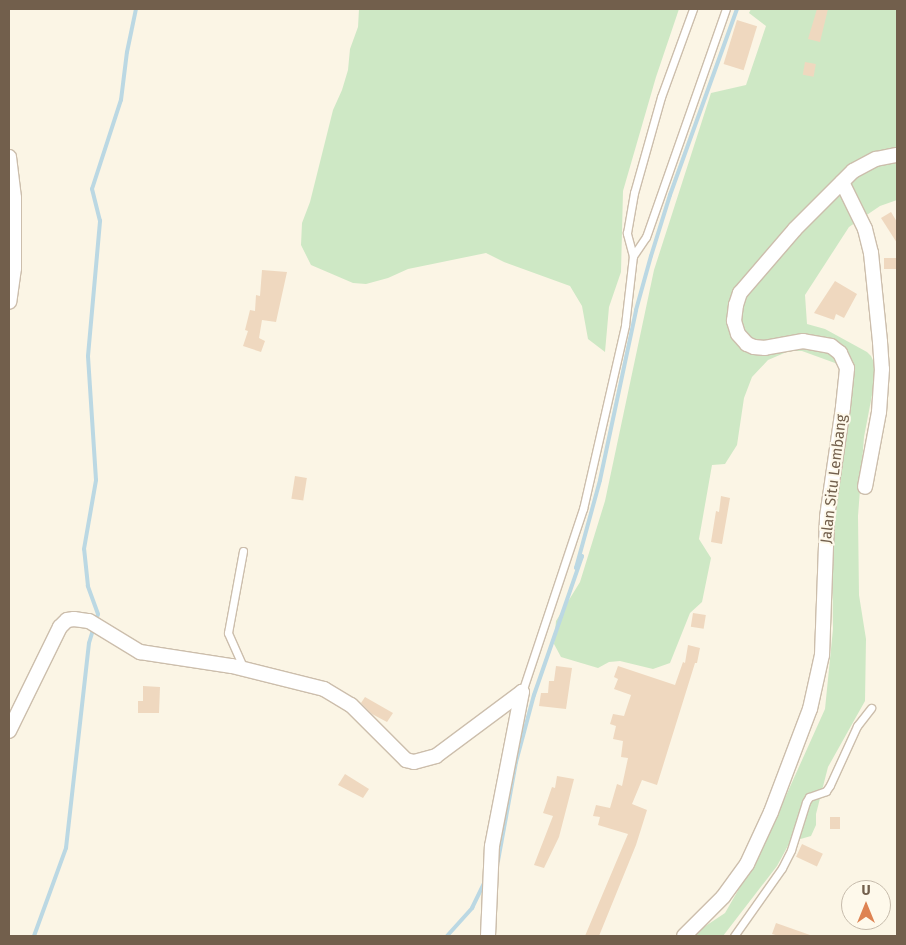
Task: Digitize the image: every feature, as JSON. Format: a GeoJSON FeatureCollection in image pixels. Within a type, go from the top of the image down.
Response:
{"type":"FeatureCollection","features":[{"type":"Feature","properties":{"kind":"street","name":"Jalan Situ Lembang"},"geometry":{"type":"LineString","coordinates":[[684,936],[723,897],[747,864],[771,812],[810,709],[822,655],[827,517],[847,368],[840,353],[831,346],[802,341],[754,347],[747,344],[738,334],[734,321],[736,305],[740,294],[795,229],[853,171],[876,159],[897,155]]}},
{"type":"Feature","properties":{"kind":"street"},"geometry":{"type":"LineString","coordinates":[[9,156],[14,198],[14,268],[9,302]]}},
{"type":"Feature","properties":{"kind":"street"},"geometry":{"type":"LineString","coordinates":[[842,182],[865,229],[871,253],[881,351],[882,369],[879,412],[865,487]]}},
{"type":"Feature","properties":{"kind":"street"},"geometry":{"type":"LineString","coordinates":[[9,731],[60,627],[67,620],[89,621],[122,643],[140,652],[244,669],[324,688],[337,694],[406,760],[414,762],[436,756],[522,692]]}},
{"type":"Feature","properties":{"kind":"street"},"geometry":{"type":"LineString","coordinates":[[488,936],[492,846],[522,692]]}},
{"type":"Feature","properties":{"kind":"lane"},"geometry":{"type":"LineString","coordinates":[[522,692],[583,509],[626,325],[633,256],[627,233],[634,193],[661,97],[693,9]]}},
{"type":"Feature","properties":{"kind":"lane"},"geometry":{"type":"LineString","coordinates":[[633,256],[646,237],[726,9]]}},
{"type":"Feature","properties":{"kind":"lane"},"geometry":{"type":"LineString","coordinates":[[243,552],[228,633],[244,669]]}},
{"type":"Feature","properties":{"kind":"lane"},"geometry":{"type":"LineString","coordinates":[[734,936],[782,868],[791,850],[809,797],[826,791],[857,726],[871,708]]}},
{"type":"Feature","properties":{"kind":"green space"},"geometry":{"type":"Polygon","coordinates":[[[359,9],[679,9],[656,77],[623,191],[621,272],[609,307],[605,352],[588,339],[582,306],[570,286],[504,262],[486,253],[408,269],[388,278],[366,284],[353,283],[311,265],[301,245],[302,223],[310,202],[333,110],[348,70],[350,49],[358,27],[359,9]]]}},
{"type":"Feature","properties":{"kind":"green space"},"geometry":{"type":"Polygon","coordinates":[[[751,9],[897,9],[897,200],[880,206],[849,227],[805,295],[807,324],[825,329],[867,352],[877,369],[864,437],[858,516],[859,595],[866,639],[865,701],[828,767],[816,814],[816,825],[811,836],[790,842],[777,866],[723,936],[696,936],[704,927],[725,913],[762,849],[825,709],[833,629],[832,540],[834,498],[850,377],[835,363],[802,351],[789,351],[768,360],[752,377],[744,398],[737,445],[725,464],[712,465],[699,539],[711,558],[702,602],[690,613],[670,663],[653,669],[620,661],[609,662],[598,668],[561,657],[554,644],[556,621],[580,582],[605,501],[654,270],[711,93],[746,85],[766,26],[749,13],[751,9]]]}},
{"type":"Feature","properties":{"kind":"building"},"geometry":{"type":"Polygon","coordinates":[[[817,9],[828,9],[820,42],[808,39],[817,9]]]}},
{"type":"Feature","properties":{"kind":"building"},"geometry":{"type":"Polygon","coordinates":[[[737,20],[757,26],[744,70],[724,64],[737,20]]]}},
{"type":"Feature","properties":{"kind":"building"},"geometry":{"type":"Polygon","coordinates":[[[805,62],[816,64],[814,77],[803,75],[805,62]]]}},
{"type":"Feature","properties":{"kind":"building"},"geometry":{"type":"Polygon","coordinates":[[[891,212],[897,222],[897,243],[881,218],[891,212]]]}},
{"type":"Feature","properties":{"kind":"building"},"geometry":{"type":"Polygon","coordinates":[[[884,258],[896,258],[896,269],[884,269],[884,258]]]}},
{"type":"Feature","properties":{"kind":"building"},"geometry":{"type":"Polygon","coordinates":[[[262,270],[287,272],[276,322],[262,320],[259,338],[265,341],[261,352],[243,346],[248,331],[245,330],[250,310],[255,311],[256,295],[260,296],[262,270]]]}},
{"type":"Feature","properties":{"kind":"building"},"geometry":{"type":"Polygon","coordinates":[[[835,281],[857,294],[844,318],[836,314],[834,320],[814,313],[835,281]]]}},
{"type":"Feature","properties":{"kind":"building"},"geometry":{"type":"Polygon","coordinates":[[[295,476],[307,478],[303,501],[291,499],[295,476]]]}},
{"type":"Feature","properties":{"kind":"building"},"geometry":{"type":"Polygon","coordinates":[[[721,496],[730,498],[722,544],[711,542],[716,511],[719,512],[721,496]]]}},
{"type":"Feature","properties":{"kind":"building"},"geometry":{"type":"Polygon","coordinates":[[[693,613],[706,615],[704,629],[691,627],[693,613]]]}},
{"type":"Feature","properties":{"kind":"building"},"geometry":{"type":"Polygon","coordinates":[[[688,645],[700,648],[697,663],[695,663],[657,785],[642,780],[632,804],[647,810],[636,845],[599,936],[585,936],[628,834],[598,825],[600,817],[593,816],[596,805],[610,808],[617,784],[622,786],[628,758],[621,757],[623,741],[613,739],[616,726],[610,724],[613,714],[624,716],[631,695],[614,689],[618,679],[614,677],[618,666],[675,685],[683,662],[685,663],[688,645]]]}},
{"type":"Feature","properties":{"kind":"building"},"geometry":{"type":"Polygon","coordinates":[[[556,666],[572,668],[566,709],[539,706],[541,693],[548,693],[549,681],[554,681],[556,666]]]}},
{"type":"Feature","properties":{"kind":"building"},"geometry":{"type":"Polygon","coordinates":[[[143,686],[160,687],[159,713],[138,713],[138,701],[143,701],[143,686]]]}},
{"type":"Feature","properties":{"kind":"building"},"geometry":{"type":"Polygon","coordinates":[[[365,697],[393,713],[387,722],[372,714],[361,703],[365,697]]]}},
{"type":"Feature","properties":{"kind":"building"},"geometry":{"type":"Polygon","coordinates":[[[345,774],[369,789],[363,798],[338,785],[345,774]]]}},
{"type":"Feature","properties":{"kind":"building"},"geometry":{"type":"Polygon","coordinates":[[[557,776],[574,779],[559,837],[544,868],[534,865],[553,816],[543,813],[552,787],[555,788],[557,776]]]}},
{"type":"Feature","properties":{"kind":"building"},"geometry":{"type":"Polygon","coordinates":[[[830,817],[840,817],[840,829],[830,829],[830,817]]]}},
{"type":"Feature","properties":{"kind":"building"},"geometry":{"type":"Polygon","coordinates":[[[802,844],[823,854],[817,866],[796,857],[802,844]]]}},
{"type":"Feature","properties":{"kind":"building"},"geometry":{"type":"Polygon","coordinates":[[[776,923],[810,936],[779,936],[772,934],[776,923]]]}},
{"type":"Feature","properties":{"kind":"waterway"},"geometry":{"type":"LineString","coordinates":[[96,621],[98,614],[88,586],[84,549],[96,480],[88,356],[100,221],[92,189],[121,100],[127,52],[136,9]]}},
{"type":"Feature","properties":{"kind":"waterway"},"geometry":{"type":"LineString","coordinates":[[498,861],[516,762],[534,695],[582,556],[576,568],[600,480],[636,310],[651,256],[670,195],[737,9]]}},
{"type":"Feature","properties":{"kind":"waterway"},"geometry":{"type":"LineString","coordinates":[[34,936],[66,848],[89,643],[94,627]]}},
{"type":"Feature","properties":{"kind":"waterway"},"geometry":{"type":"LineString","coordinates":[[447,936],[472,908],[486,879]]}}]}
